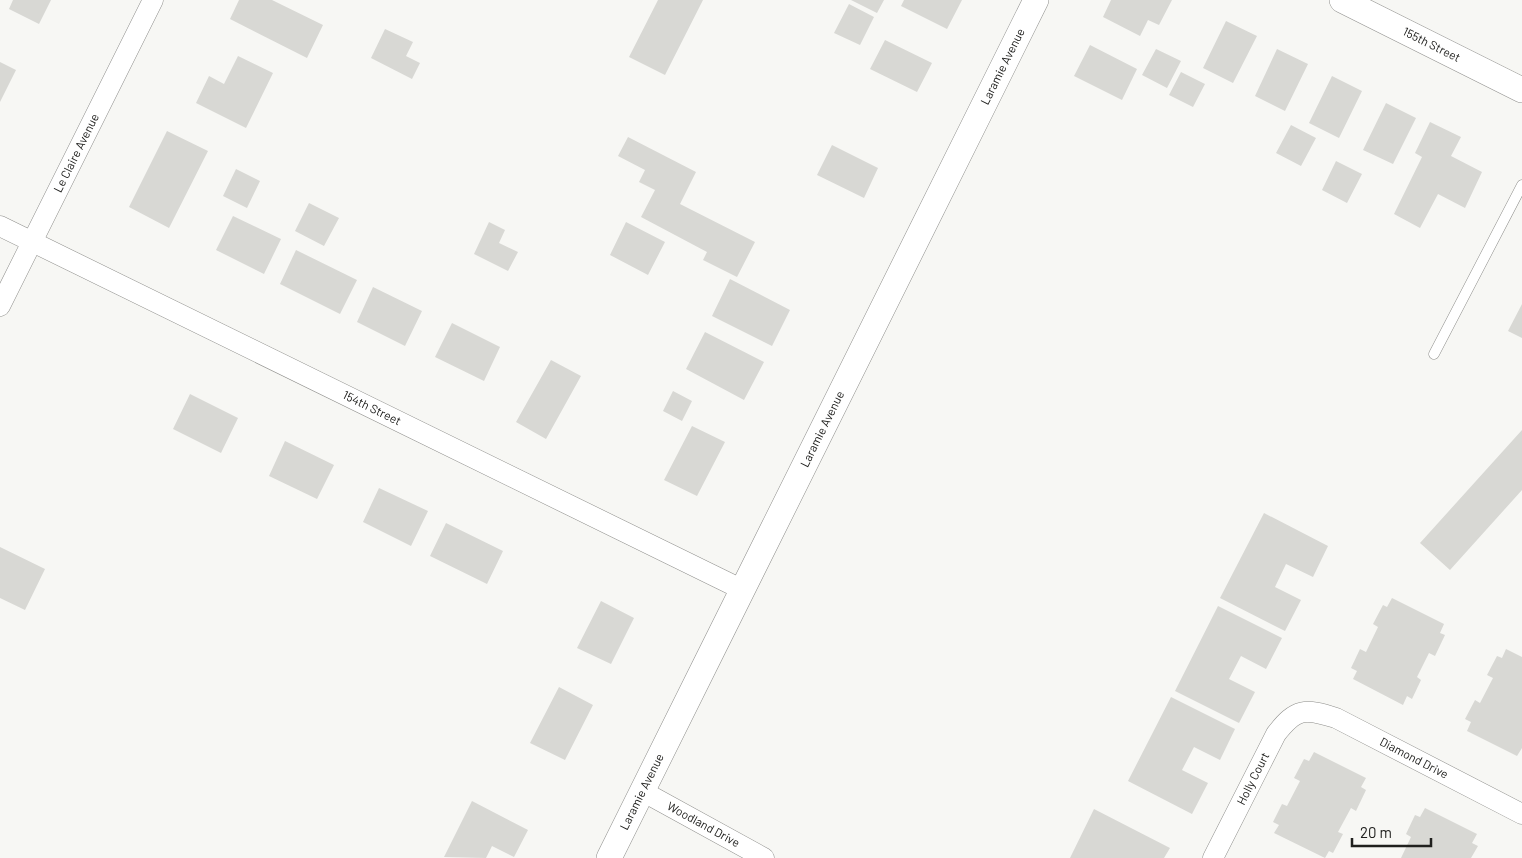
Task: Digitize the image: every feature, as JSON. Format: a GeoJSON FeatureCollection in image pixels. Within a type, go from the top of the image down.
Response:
{"type":"FeatureCollection","features":[{"type":"Feature","properties":{"kind":"street","name":"Le Claire Avenue"},"geometry":{"type":"LineString","coordinates":[[0,306],[153,0]]}},
{"type":"Feature","properties":{"kind":"street","name":"Laramie Avenue"},"geometry":{"type":"LineString","coordinates":[[608,858],[1036,0]]}},
{"type":"Feature","properties":{"kind":"street","name":"155th Street"},"geometry":{"type":"LineString","coordinates":[[1342,0],[1522,90]]}},
{"type":"Feature","properties":{"kind":"street","name":"154th Street"},"geometry":{"type":"LineString","coordinates":[[0,226],[743,590]]}},
{"type":"Feature","properties":{"kind":"street","name":"Diamond Drive"},"geometry":{"type":"LineString","coordinates":[[1304,711],[1318,712],[1336,718],[1522,814]]}},
{"type":"Feature","properties":{"kind":"street","name":"Holly Court"},"geometry":{"type":"LineString","coordinates":[[1213,858],[1276,734],[1288,719],[1304,711]]}},
{"type":"Feature","properties":{"kind":"street","name":"Woodland Drive"},"geometry":{"type":"LineString","coordinates":[[642,792],[764,858]]}},
{"type":"Feature","properties":{"kind":"lane"},"geometry":{"type":"LineString","coordinates":[[1434,354],[1522,184]]}},
{"type":"Feature","properties":{"kind":"building"},"geometry":{"type":"Polygon","coordinates":[[[13,0],[51,0],[39,24],[9,9],[13,0]]]}},
{"type":"Feature","properties":{"kind":"building"},"geometry":{"type":"Polygon","coordinates":[[[239,0],[272,0],[323,25],[307,58],[230,19],[239,0]]]}},
{"type":"Feature","properties":{"kind":"building"},"geometry":{"type":"Polygon","coordinates":[[[658,0],[703,0],[665,75],[629,57],[658,0]]]}},
{"type":"Feature","properties":{"kind":"building"},"geometry":{"type":"Polygon","coordinates":[[[851,0],[884,0],[877,13],[851,0]]]}},
{"type":"Feature","properties":{"kind":"building"},"geometry":{"type":"Polygon","coordinates":[[[904,0],[962,0],[947,29],[901,6],[904,0]]]}},
{"type":"Feature","properties":{"kind":"building"},"geometry":{"type":"Polygon","coordinates":[[[1111,0],[1172,0],[1159,25],[1148,20],[1140,36],[1103,17],[1111,0]]]}},
{"type":"Feature","properties":{"kind":"building"},"geometry":{"type":"Polygon","coordinates":[[[849,4],[874,17],[860,45],[834,33],[849,4]]]}},
{"type":"Feature","properties":{"kind":"building"},"geometry":{"type":"Polygon","coordinates":[[[1226,21],[1257,36],[1233,83],[1203,68],[1226,21]]]}},
{"type":"Feature","properties":{"kind":"building"},"geometry":{"type":"Polygon","coordinates":[[[385,29],[413,42],[406,56],[420,63],[412,79],[371,58],[385,29]]]}},
{"type":"Feature","properties":{"kind":"building"},"geometry":{"type":"Polygon","coordinates":[[[885,40],[932,63],[917,92],[870,69],[885,40]]]}},
{"type":"Feature","properties":{"kind":"building"},"geometry":{"type":"Polygon","coordinates":[[[1090,45],[1137,69],[1122,100],[1074,76],[1090,45]]]}},
{"type":"Feature","properties":{"kind":"building"},"geometry":{"type":"Polygon","coordinates":[[[1156,49],[1181,61],[1167,88],[1142,75],[1156,49]]]}},
{"type":"Feature","properties":{"kind":"building"},"geometry":{"type":"Polygon","coordinates":[[[1277,49],[1308,64],[1285,111],[1255,96],[1277,49]]]}},
{"type":"Feature","properties":{"kind":"building"},"geometry":{"type":"Polygon","coordinates":[[[238,56],[273,73],[246,128],[196,103],[209,76],[224,84],[238,56]]]}},
{"type":"Feature","properties":{"kind":"building"},"geometry":{"type":"Polygon","coordinates":[[[0,62],[16,70],[0,102],[0,62]]]}},
{"type":"Feature","properties":{"kind":"building"},"geometry":{"type":"Polygon","coordinates":[[[1181,72],[1205,84],[1193,107],[1169,95],[1181,72]]]}},
{"type":"Feature","properties":{"kind":"building"},"geometry":{"type":"Polygon","coordinates":[[[1332,76],[1362,91],[1339,138],[1309,123],[1332,76]]]}},
{"type":"Feature","properties":{"kind":"building"},"geometry":{"type":"Polygon","coordinates":[[[1386,103],[1416,118],[1393,164],[1363,150],[1386,103]]]}},
{"type":"Feature","properties":{"kind":"building"},"geometry":{"type":"Polygon","coordinates":[[[1430,122],[1461,137],[1451,156],[1482,172],[1465,208],[1438,194],[1420,228],[1394,214],[1422,157],[1415,153],[1430,122]]]}},
{"type":"Feature","properties":{"kind":"building"},"geometry":{"type":"Polygon","coordinates":[[[1291,125],[1316,138],[1301,166],[1276,153],[1291,125]]]}},
{"type":"Feature","properties":{"kind":"building"},"geometry":{"type":"Polygon","coordinates":[[[167,131],[208,151],[169,228],[129,207],[167,131]]]}},
{"type":"Feature","properties":{"kind":"building"},"geometry":{"type":"Polygon","coordinates":[[[628,137],[696,172],[680,204],[755,242],[737,277],[703,260],[707,252],[641,217],[655,190],[639,182],[645,170],[618,156],[628,137]]]}},
{"type":"Feature","properties":{"kind":"building"},"geometry":{"type":"Polygon","coordinates":[[[832,145],[878,168],[864,198],[817,175],[832,145]]]}},
{"type":"Feature","properties":{"kind":"building"},"geometry":{"type":"Polygon","coordinates":[[[1336,161],[1362,174],[1347,203],[1322,190],[1336,161]]]}},
{"type":"Feature","properties":{"kind":"building"},"geometry":{"type":"Polygon","coordinates":[[[236,169],[260,181],[247,208],[223,196],[236,169]]]}},
{"type":"Feature","properties":{"kind":"building"},"geometry":{"type":"Polygon","coordinates":[[[309,203],[339,218],[324,246],[295,231],[309,203]]]}},
{"type":"Feature","properties":{"kind":"building"},"geometry":{"type":"Polygon","coordinates":[[[233,216],[281,239],[264,274],[216,250],[233,216]]]}},
{"type":"Feature","properties":{"kind":"building"},"geometry":{"type":"Polygon","coordinates":[[[489,222],[505,230],[499,243],[518,252],[508,271],[474,254],[489,222]]]}},
{"type":"Feature","properties":{"kind":"building"},"geometry":{"type":"Polygon","coordinates":[[[626,222],[665,242],[648,275],[610,255],[626,222]]]}},
{"type":"Feature","properties":{"kind":"building"},"geometry":{"type":"Polygon","coordinates":[[[296,250],[357,280],[340,314],[280,284],[296,250]]]}},
{"type":"Feature","properties":{"kind":"building"},"geometry":{"type":"Polygon","coordinates":[[[730,279],[790,310],[772,346],[712,316],[730,279]]]}},
{"type":"Feature","properties":{"kind":"building"},"geometry":{"type":"Polygon","coordinates":[[[373,287],[422,311],[405,346],[357,322],[373,287]]]}},
{"type":"Feature","properties":{"kind":"building"},"geometry":{"type":"Polygon","coordinates":[[[1522,304],[1522,338],[1508,331],[1522,304]]]}},
{"type":"Feature","properties":{"kind":"building"},"geometry":{"type":"Polygon","coordinates":[[[452,323],[500,347],[484,381],[435,357],[452,323]]]}},
{"type":"Feature","properties":{"kind":"building"},"geometry":{"type":"Polygon","coordinates":[[[705,332],[764,362],[744,400],[686,369],[705,332]]]}},
{"type":"Feature","properties":{"kind":"building"},"geometry":{"type":"Polygon","coordinates":[[[551,360],[581,376],[546,439],[516,422],[551,360]]]}},
{"type":"Feature","properties":{"kind":"building"},"geometry":{"type":"Polygon","coordinates":[[[673,391],[692,401],[682,421],[663,411],[673,391]]]}},
{"type":"Feature","properties":{"kind":"building"},"geometry":{"type":"Polygon","coordinates":[[[190,394],[238,418],[221,453],[173,429],[190,394]]]}},
{"type":"Feature","properties":{"kind":"building"},"geometry":{"type":"Polygon","coordinates":[[[692,426],[725,442],[697,496],[664,480],[692,426]]]}},
{"type":"Feature","properties":{"kind":"building"},"geometry":{"type":"Polygon","coordinates":[[[1522,430],[1522,490],[1450,570],[1420,543],[1522,430]]]}},
{"type":"Feature","properties":{"kind":"building"},"geometry":{"type":"Polygon","coordinates":[[[285,441],[334,465],[317,499],[269,476],[285,441]]]}},
{"type":"Feature","properties":{"kind":"building"},"geometry":{"type":"Polygon","coordinates":[[[379,488],[428,511],[411,546],[363,522],[379,488]]]}},
{"type":"Feature","properties":{"kind":"building"},"geometry":{"type":"Polygon","coordinates":[[[1264,513],[1328,546],[1313,577],[1286,564],[1275,587],[1301,600],[1285,631],[1220,598],[1264,513]]]}},
{"type":"Feature","properties":{"kind":"building"},"geometry":{"type":"Polygon","coordinates":[[[446,523],[503,551],[487,584],[430,556],[446,523]]]}},
{"type":"Feature","properties":{"kind":"building"},"geometry":{"type":"Polygon","coordinates":[[[0,547],[45,569],[25,610],[0,598],[0,547]]]}},
{"type":"Feature","properties":{"kind":"building"},"geometry":{"type":"Polygon","coordinates":[[[1392,598],[1444,624],[1440,633],[1445,635],[1435,656],[1429,653],[1417,677],[1421,680],[1412,699],[1407,696],[1403,705],[1353,679],[1357,671],[1351,668],[1360,649],[1366,652],[1378,627],[1373,624],[1383,605],[1387,607],[1392,598]]]}},
{"type":"Feature","properties":{"kind":"building"},"geometry":{"type":"Polygon","coordinates":[[[601,601],[634,618],[611,664],[577,648],[601,601]]]}},
{"type":"Feature","properties":{"kind":"building"},"geometry":{"type":"Polygon","coordinates":[[[1218,606],[1282,638],[1266,669],[1241,656],[1229,679],[1255,692],[1239,723],[1175,691],[1218,606]]]}},
{"type":"Feature","properties":{"kind":"building"},"geometry":{"type":"Polygon","coordinates":[[[1506,649],[1522,657],[1522,748],[1517,756],[1467,731],[1471,722],[1465,719],[1475,700],[1480,703],[1493,678],[1487,675],[1497,656],[1502,658],[1506,649]]]}},
{"type":"Feature","properties":{"kind":"building"},"geometry":{"type":"Polygon","coordinates":[[[559,687],[593,705],[565,760],[530,743],[559,687]]]}},
{"type":"Feature","properties":{"kind":"building"},"geometry":{"type":"Polygon","coordinates":[[[1171,697],[1235,729],[1220,760],[1194,747],[1182,770],[1208,783],[1192,814],[1128,781],[1171,697]]]}},
{"type":"Feature","properties":{"kind":"building"},"geometry":{"type":"Polygon","coordinates":[[[1314,752],[1366,778],[1361,787],[1366,790],[1356,811],[1351,808],[1338,832],[1343,834],[1333,853],[1329,851],[1325,858],[1274,833],[1279,825],[1273,822],[1282,804],[1287,806],[1300,781],[1294,778],[1304,759],[1309,761],[1314,752]]]}},
{"type":"Feature","properties":{"kind":"building"},"geometry":{"type":"Polygon","coordinates":[[[472,801],[528,830],[514,857],[492,846],[486,858],[444,857],[472,801]]]}},
{"type":"Feature","properties":{"kind":"building"},"geometry":{"type":"Polygon","coordinates":[[[1425,808],[1477,834],[1472,843],[1478,846],[1471,858],[1401,858],[1411,837],[1406,834],[1415,815],[1420,817],[1425,808]]]}},
{"type":"Feature","properties":{"kind":"building"},"geometry":{"type":"Polygon","coordinates":[[[1094,809],[1170,848],[1164,858],[1070,858],[1094,809]]]}}]}
